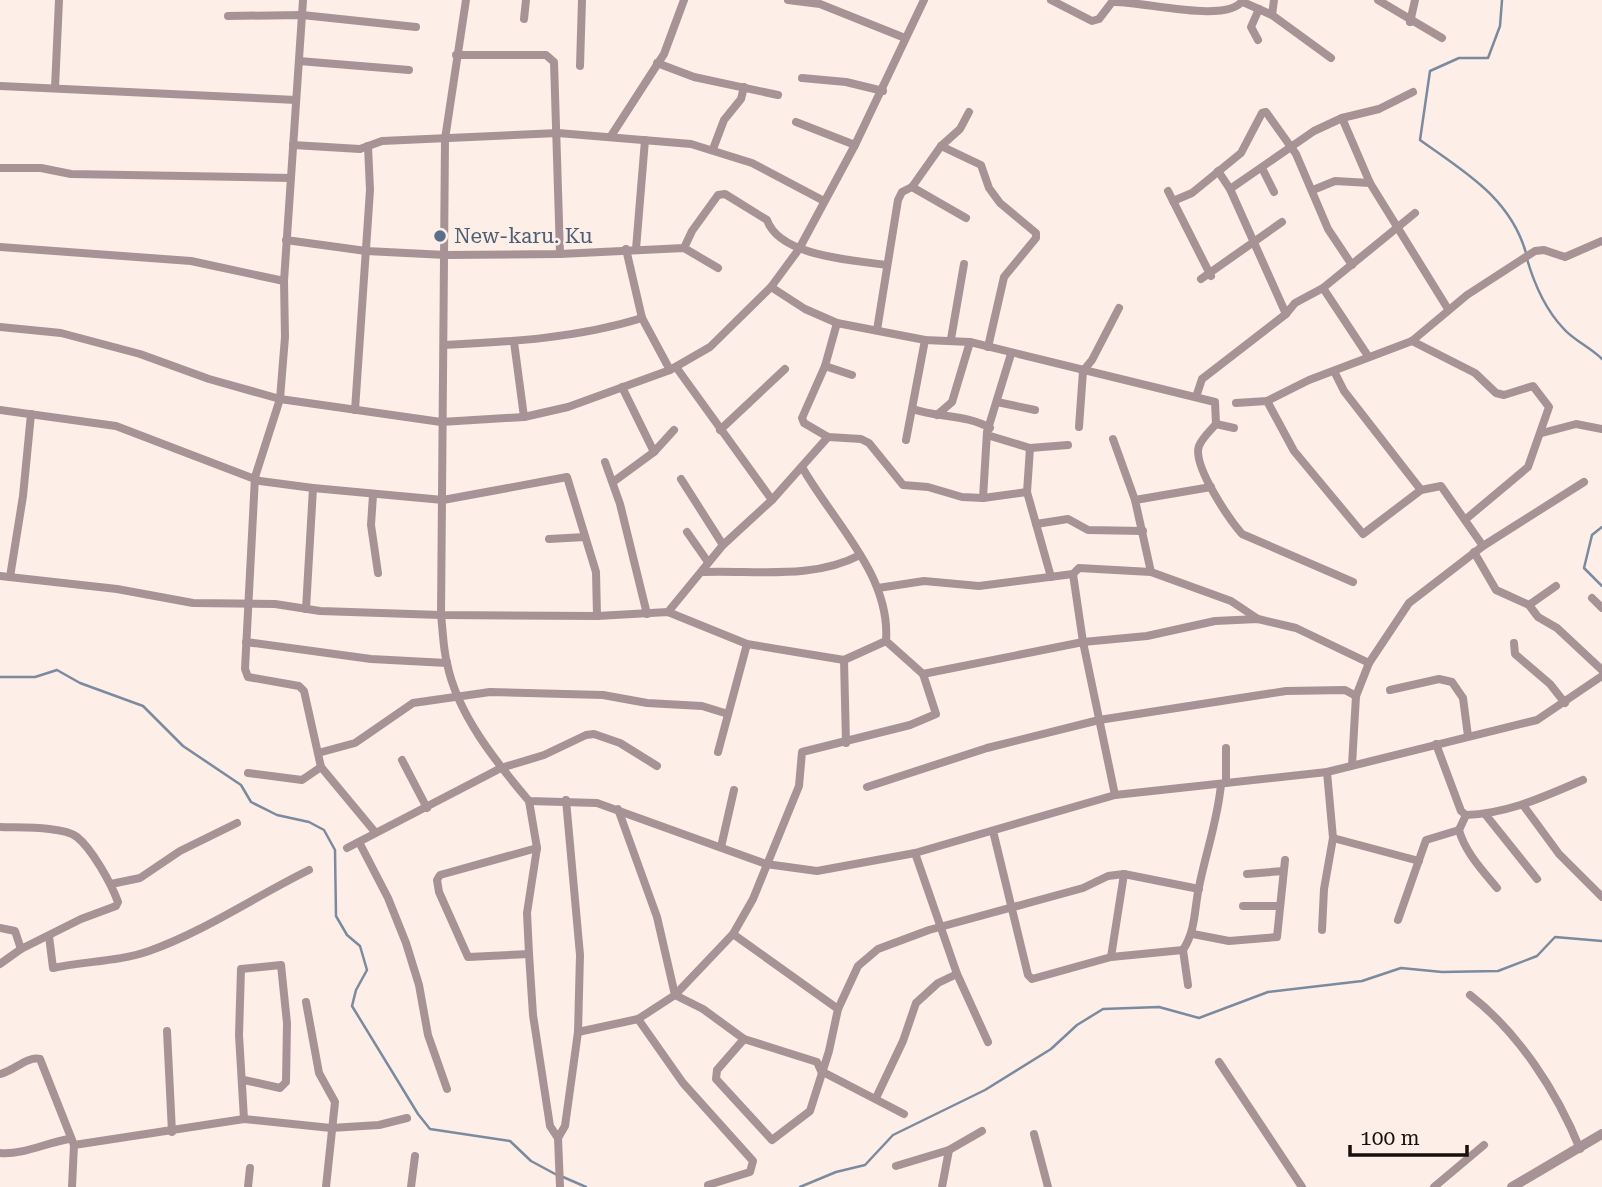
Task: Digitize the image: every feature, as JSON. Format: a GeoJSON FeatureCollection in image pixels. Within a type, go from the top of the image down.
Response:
{"type":"FeatureCollection","features":[{"type":"Feature","properties":{"kind":"street"},"geometry":{"type":"LineString","coordinates":[[55,88],[59,0]]}},
{"type":"Feature","properties":{"kind":"street"},"geometry":{"type":"LineString","coordinates":[[303,0],[286,240],[285,337],[280,399],[255,477],[245,669],[248,677],[299,686],[304,691],[321,767],[375,832]]}},
{"type":"Feature","properties":{"kind":"street"},"geometry":{"type":"LineString","coordinates":[[466,0],[456,55],[451,114],[445,139],[441,615],[447,663],[457,695],[500,768],[529,801],[537,848],[527,913],[533,1016],[550,1126],[558,1138],[560,1186]]}},
{"type":"Feature","properties":{"kind":"street"},"geometry":{"type":"LineString","coordinates":[[524,19],[526,0]]}},
{"type":"Feature","properties":{"kind":"street"},"geometry":{"type":"LineString","coordinates":[[580,66],[582,0]]}},
{"type":"Feature","properties":{"kind":"street"},"geometry":{"type":"LineString","coordinates":[[611,136],[664,54],[684,0]]}},
{"type":"Feature","properties":{"kind":"street"},"geometry":{"type":"LineString","coordinates":[[788,0],[820,4],[905,38]]}},
{"type":"Feature","properties":{"kind":"street"},"geometry":{"type":"LineString","coordinates":[[0,327],[61,333],[140,354],[209,379],[280,399],[355,410],[442,422],[524,417],[568,407],[673,368],[710,347],[771,286],[799,249],[855,145],[925,0]]}},
{"type":"Feature","properties":{"kind":"street"},"geometry":{"type":"LineString","coordinates":[[1051,0],[1063,3],[1092,22],[1099,19],[1112,2],[1230,10],[1243,1],[1272,15],[1331,58]]}},
{"type":"Feature","properties":{"kind":"street"},"geometry":{"type":"LineString","coordinates":[[1272,15],[1274,0]]}},
{"type":"Feature","properties":{"kind":"street"},"geometry":{"type":"LineString","coordinates":[[1378,0],[1410,22],[1442,38]]}},
{"type":"Feature","properties":{"kind":"street"},"geometry":{"type":"LineString","coordinates":[[1410,22],[1415,0]]}},
{"type":"Feature","properties":{"kind":"street"},"geometry":{"type":"LineString","coordinates":[[1258,40],[1251,27],[1259,9]]}},
{"type":"Feature","properties":{"kind":"street"},"geometry":{"type":"LineString","coordinates":[[228,16],[302,15],[416,27]]}},
{"type":"Feature","properties":{"kind":"street"},"geometry":{"type":"LineString","coordinates":[[456,55],[551,57],[554,62],[560,254]]}},
{"type":"Feature","properties":{"kind":"street"},"geometry":{"type":"LineString","coordinates":[[299,61],[409,70]]}},
{"type":"Feature","properties":{"kind":"street"},"geometry":{"type":"LineString","coordinates":[[657,63],[694,77],[778,95]]}},
{"type":"Feature","properties":{"kind":"street"},"geometry":{"type":"LineString","coordinates":[[802,78],[846,82],[883,91]]}},
{"type":"Feature","properties":{"kind":"street"},"geometry":{"type":"LineString","coordinates":[[0,86],[296,100]]}},
{"type":"Feature","properties":{"kind":"street"},"geometry":{"type":"LineString","coordinates":[[713,149],[724,120],[741,99],[744,87]]}},
{"type":"Feature","properties":{"kind":"street"},"geometry":{"type":"LineString","coordinates":[[1230,189],[1290,145],[1342,118],[1379,109],[1413,92]]}},
{"type":"Feature","properties":{"kind":"street"},"geometry":{"type":"LineString","coordinates":[[877,330],[898,200],[902,192],[912,187],[941,146],[960,129],[969,112]]}},
{"type":"Feature","properties":{"kind":"street"},"geometry":{"type":"LineString","coordinates":[[1173,201],[1192,192],[1241,153],[1263,112],[1266,112],[1290,145],[1313,190],[1331,236],[1352,265]]}},
{"type":"Feature","properties":{"kind":"street"},"geometry":{"type":"LineString","coordinates":[[1342,118],[1370,183],[1448,309]]}},
{"type":"Feature","properties":{"kind":"street"},"geometry":{"type":"LineString","coordinates":[[796,121],[855,145]]}},
{"type":"Feature","properties":{"kind":"street"},"geometry":{"type":"LineString","coordinates":[[293,145],[360,149],[382,141],[558,133],[611,136],[713,149],[752,163],[824,201]]}},
{"type":"Feature","properties":{"kind":"street"},"geometry":{"type":"LineString","coordinates":[[645,140],[631,249],[642,318],[673,368],[772,500]]}},
{"type":"Feature","properties":{"kind":"street"},"geometry":{"type":"LineString","coordinates":[[355,410],[370,190],[368,146]]}},
{"type":"Feature","properties":{"kind":"street"},"geometry":{"type":"LineString","coordinates":[[941,146],[981,165],[989,188],[1000,203],[1036,233],[1036,238],[1004,277],[988,347]]}},
{"type":"Feature","properties":{"kind":"street"},"geometry":{"type":"LineString","coordinates":[[0,168],[41,168],[71,174],[291,178]]}},
{"type":"Feature","properties":{"kind":"street"},"geometry":{"type":"LineString","coordinates":[[1262,168],[1274,192]]}},
{"type":"Feature","properties":{"kind":"street"},"geometry":{"type":"LineString","coordinates":[[1218,171],[1230,189],[1286,314]]}},
{"type":"Feature","properties":{"kind":"street"},"geometry":{"type":"LineString","coordinates":[[1313,190],[1335,181],[1370,183]]}},
{"type":"Feature","properties":{"kind":"street"},"geometry":{"type":"LineString","coordinates":[[912,187],[966,218]]}},
{"type":"Feature","properties":{"kind":"street"},"geometry":{"type":"LineString","coordinates":[[1168,191],[1211,276]]}},
{"type":"Feature","properties":{"kind":"street"},"geometry":{"type":"LineString","coordinates":[[684,248],[692,231],[721,194],[767,220],[770,228],[799,249],[887,265]]}},
{"type":"Feature","properties":{"kind":"street"},"geometry":{"type":"LineString","coordinates":[[1196,397],[1202,379],[1286,314],[1295,303],[1323,288],[1415,212]]}},
{"type":"Feature","properties":{"kind":"street"},"geometry":{"type":"LineString","coordinates":[[1201,279],[1211,276],[1253,240],[1282,222]]}},
{"type":"Feature","properties":{"kind":"street"},"geometry":{"type":"LineString","coordinates":[[286,240],[366,251],[446,255],[560,254],[684,248],[718,268]]}},
{"type":"Feature","properties":{"kind":"street"},"geometry":{"type":"LineString","coordinates":[[1236,403],[1267,401],[1309,380],[1412,341],[1448,309],[1505,267],[1535,251],[1544,250],[1565,257],[1602,241]]}},
{"type":"Feature","properties":{"kind":"street"},"geometry":{"type":"LineString","coordinates":[[0,247],[191,261],[284,281]]}},
{"type":"Feature","properties":{"kind":"street"},"geometry":{"type":"LineString","coordinates":[[951,339],[964,264]]}},
{"type":"Feature","properties":{"kind":"street"},"geometry":{"type":"LineString","coordinates":[[771,286],[805,309],[837,323],[925,340],[951,339],[970,342],[1216,403],[1216,424],[1198,448],[1210,487],[1229,520],[1241,534],[1353,582]]}},
{"type":"Feature","properties":{"kind":"street"},"geometry":{"type":"LineString","coordinates":[[1323,288],[1368,356]]}},
{"type":"Feature","properties":{"kind":"street"},"geometry":{"type":"LineString","coordinates":[[1079,427],[1083,371],[1092,360],[1119,307]]}},
{"type":"Feature","properties":{"kind":"street"},"geometry":{"type":"LineString","coordinates":[[444,345],[514,342],[618,325],[642,318]]}},
{"type":"Feature","properties":{"kind":"street"},"geometry":{"type":"LineString","coordinates":[[837,323],[825,366],[802,418],[804,423],[828,437],[861,439],[869,443],[903,485],[928,487],[962,497],[983,498],[1027,492]]}},
{"type":"Feature","properties":{"kind":"street"},"geometry":{"type":"LineString","coordinates":[[906,440],[925,340]]}},
{"type":"Feature","properties":{"kind":"street"},"geometry":{"type":"LineString","coordinates":[[1412,341],[1475,373],[1496,393],[1504,395],[1533,386],[1549,407],[1528,467],[1465,519]]}},
{"type":"Feature","properties":{"kind":"street"},"geometry":{"type":"LineString","coordinates":[[514,342],[524,417]]}},
{"type":"Feature","properties":{"kind":"street"},"geometry":{"type":"LineString","coordinates":[[948,412],[970,342]]}},
{"type":"Feature","properties":{"kind":"street"},"geometry":{"type":"LineString","coordinates":[[983,498],[989,431],[1011,354]]}},
{"type":"Feature","properties":{"kind":"street"},"geometry":{"type":"LineString","coordinates":[[825,366],[852,375]]}},
{"type":"Feature","properties":{"kind":"street"},"geometry":{"type":"LineString","coordinates":[[720,430],[785,369]]}},
{"type":"Feature","properties":{"kind":"street"},"geometry":{"type":"LineString","coordinates":[[1334,371],[1344,391],[1421,490]]}},
{"type":"Feature","properties":{"kind":"street"},"geometry":{"type":"LineString","coordinates":[[622,387],[654,452]]}},
{"type":"Feature","properties":{"kind":"street"},"geometry":{"type":"LineString","coordinates":[[1267,401],[1294,451],[1363,534],[1421,490],[1437,486],[1444,488],[1483,546]]}},
{"type":"Feature","properties":{"kind":"street"},"geometry":{"type":"LineString","coordinates":[[997,402],[1035,410]]}},
{"type":"Feature","properties":{"kind":"street"},"geometry":{"type":"LineString","coordinates":[[0,410],[121,427],[265,482],[313,488],[443,500],[567,477],[596,572],[597,617]]}},
{"type":"Feature","properties":{"kind":"street"},"geometry":{"type":"LineString","coordinates":[[913,410],[937,415],[948,412],[977,420],[989,431],[1030,448],[1069,445]]}},
{"type":"Feature","properties":{"kind":"street"},"geometry":{"type":"LineString","coordinates":[[10,577],[23,496],[31,414]]}},
{"type":"Feature","properties":{"kind":"street"},"geometry":{"type":"LineString","coordinates":[[1216,424],[1234,428]]}},
{"type":"Feature","properties":{"kind":"street"},"geometry":{"type":"LineString","coordinates":[[1542,433],[1576,424],[1602,429]]}},
{"type":"Feature","properties":{"kind":"street"},"geometry":{"type":"LineString","coordinates":[[614,482],[654,452],[674,430]]}},
{"type":"Feature","properties":{"kind":"street"},"geometry":{"type":"LineString","coordinates":[[668,612],[723,545],[772,500],[828,437]]}},
{"type":"Feature","properties":{"kind":"street"},"geometry":{"type":"LineString","coordinates":[[1113,439],[1135,500],[1151,572]]}},
{"type":"Feature","properties":{"kind":"street"},"geometry":{"type":"LineString","coordinates":[[1030,448],[1027,492],[1051,577]]}},
{"type":"Feature","properties":{"kind":"street"},"geometry":{"type":"LineString","coordinates":[[605,462],[614,482],[647,614]]}},
{"type":"Feature","properties":{"kind":"street"},"geometry":{"type":"LineString","coordinates":[[802,467],[820,499],[860,555],[878,588],[887,626],[886,641]]}},
{"type":"Feature","properties":{"kind":"street"},"geometry":{"type":"LineString","coordinates":[[681,479],[723,545]]}},
{"type":"Feature","properties":{"kind":"street"},"geometry":{"type":"LineString","coordinates":[[1352,765],[1356,696],[1369,663],[1409,603],[1474,552],[1584,482]]}},
{"type":"Feature","properties":{"kind":"street"},"geometry":{"type":"LineString","coordinates":[[1135,500],[1210,487]]}},
{"type":"Feature","properties":{"kind":"street"},"geometry":{"type":"LineString","coordinates":[[306,609],[313,488]]}},
{"type":"Feature","properties":{"kind":"street"},"geometry":{"type":"LineString","coordinates":[[373,495],[371,525],[378,573]]}},
{"type":"Feature","properties":{"kind":"street"},"geometry":{"type":"LineString","coordinates":[[1036,524],[1068,519],[1088,530],[1143,531]]}},
{"type":"Feature","properties":{"kind":"street"},"geometry":{"type":"LineString","coordinates":[[687,532],[708,562]]}},
{"type":"Feature","properties":{"kind":"street"},"geometry":{"type":"LineString","coordinates":[[549,539],[585,537]]}},
{"type":"Feature","properties":{"kind":"street"},"geometry":{"type":"LineString","coordinates":[[1474,552],[1496,590],[1529,605],[1538,617],[1557,628],[1602,670]]}},
{"type":"Feature","properties":{"kind":"street"},"geometry":{"type":"LineString","coordinates":[[703,572],[811,570],[840,566],[860,555]]}},
{"type":"Feature","properties":{"kind":"street"},"geometry":{"type":"LineString","coordinates":[[878,588],[923,581],[979,586],[1073,574],[1079,568],[1151,572],[1231,601],[1258,619]]}},
{"type":"Feature","properties":{"kind":"street"},"geometry":{"type":"LineString","coordinates":[[1073,574],[1083,642],[1115,795]]}},
{"type":"Feature","properties":{"kind":"street"},"geometry":{"type":"LineString","coordinates":[[0,576],[117,589],[193,603],[247,603],[306,609],[441,615],[597,617],[668,612],[747,644],[844,660],[886,641]]}},
{"type":"Feature","properties":{"kind":"street"},"geometry":{"type":"LineString","coordinates":[[1529,605],[1556,586]]}},
{"type":"Feature","properties":{"kind":"street"},"geometry":{"type":"LineString","coordinates":[[1592,598],[1602,608]]}},
{"type":"Feature","properties":{"kind":"street"},"geometry":{"type":"LineString","coordinates":[[923,674],[1083,642],[1147,636],[1215,621],[1258,619],[1296,628],[1369,663]]}},
{"type":"Feature","properties":{"kind":"street"},"geometry":{"type":"LineString","coordinates":[[578,1032],[638,1019],[676,995],[733,934],[753,899],[799,786],[802,752],[910,725],[936,714],[923,674],[886,641]]}},
{"type":"Feature","properties":{"kind":"street"},"geometry":{"type":"LineString","coordinates":[[246,642],[371,659],[447,663]]}},
{"type":"Feature","properties":{"kind":"street"},"geometry":{"type":"LineString","coordinates":[[1514,643],[1515,654],[1550,684],[1565,703]]}},
{"type":"Feature","properties":{"kind":"street"},"geometry":{"type":"LineString","coordinates":[[718,752],[747,644]]}},
{"type":"Feature","properties":{"kind":"street"},"geometry":{"type":"LineString","coordinates":[[844,660],[846,743]]}},
{"type":"Feature","properties":{"kind":"street"},"geometry":{"type":"LineString","coordinates":[[529,801],[597,803],[766,864],[817,871],[915,853],[1115,795],[1327,772],[1537,720],[1602,676]]}},
{"type":"Feature","properties":{"kind":"street"},"geometry":{"type":"LineString","coordinates":[[1390,690],[1439,679],[1452,682],[1463,698],[1468,736]]}},
{"type":"Feature","properties":{"kind":"street"},"geometry":{"type":"LineString","coordinates":[[867,787],[987,748],[1099,720],[1286,691],[1345,690],[1356,696]]}},
{"type":"Feature","properties":{"kind":"street"},"geometry":{"type":"LineString","coordinates":[[318,753],[355,743],[414,703],[457,695],[490,692],[603,695],[647,703],[702,706],[728,714]]}},
{"type":"Feature","properties":{"kind":"street"},"geometry":{"type":"LineString","coordinates":[[347,848],[500,768],[544,755],[586,735],[594,734],[620,743],[657,766]]}},
{"type":"Feature","properties":{"kind":"street"},"geometry":{"type":"LineString","coordinates":[[1436,744],[1461,811],[1466,815],[1485,814],[1523,805],[1583,780]]}},
{"type":"Feature","properties":{"kind":"street"},"geometry":{"type":"LineString","coordinates":[[1188,985],[1183,950],[1193,934],[1199,889],[1219,808],[1226,748]]}},
{"type":"Feature","properties":{"kind":"street"},"geometry":{"type":"LineString","coordinates":[[402,760],[427,807]]}},
{"type":"Feature","properties":{"kind":"street"},"geometry":{"type":"LineString","coordinates":[[248,773],[302,780],[321,767]]}},
{"type":"Feature","properties":{"kind":"street"},"geometry":{"type":"LineString","coordinates":[[1322,930],[1324,889],[1333,838],[1327,772]]}},
{"type":"Feature","properties":{"kind":"street"},"geometry":{"type":"LineString","coordinates":[[721,847],[734,790]]}},
{"type":"Feature","properties":{"kind":"street"},"geometry":{"type":"LineString","coordinates":[[558,1138],[565,1126],[578,1032],[580,955],[566,800]]}},
{"type":"Feature","properties":{"kind":"street"},"geometry":{"type":"LineString","coordinates":[[1523,805],[1559,854],[1602,897]]}},
{"type":"Feature","properties":{"kind":"street"},"geometry":{"type":"LineString","coordinates":[[618,809],[657,918],[676,995],[703,1009],[744,1039],[817,1062],[821,1071],[904,1114]]}},
{"type":"Feature","properties":{"kind":"street"},"geometry":{"type":"LineString","coordinates":[[1485,814],[1537,879]]}},
{"type":"Feature","properties":{"kind":"street"},"geometry":{"type":"LineString","coordinates":[[1398,920],[1426,841],[1459,830],[1466,815]]}},
{"type":"Feature","properties":{"kind":"street"},"geometry":{"type":"LineString","coordinates":[[111,884],[140,878],[180,851],[237,822]]}},
{"type":"Feature","properties":{"kind":"street"},"geometry":{"type":"LineString","coordinates":[[0,827],[59,831],[77,837],[111,884],[116,906],[21,949],[0,964]]}},
{"type":"Feature","properties":{"kind":"street"},"geometry":{"type":"LineString","coordinates":[[1459,830],[1472,858],[1497,888]]}},
{"type":"Feature","properties":{"kind":"street"},"geometry":{"type":"LineString","coordinates":[[993,831],[1028,975],[1032,979],[1111,957],[1183,950]]}},
{"type":"Feature","properties":{"kind":"street"},"geometry":{"type":"LineString","coordinates":[[1333,838],[1419,861]]}},
{"type":"Feature","properties":{"kind":"street"},"geometry":{"type":"LineString","coordinates":[[359,842],[388,898],[406,943],[419,985],[428,1035],[447,1089]]}},
{"type":"Feature","properties":{"kind":"street"},"geometry":{"type":"LineString","coordinates":[[529,954],[468,957],[439,892],[437,880],[440,875],[537,848]]}},
{"type":"Feature","properties":{"kind":"street"},"geometry":{"type":"LineString","coordinates":[[915,853],[957,974],[988,1042]]}},
{"type":"Feature","properties":{"kind":"street"},"geometry":{"type":"LineString","coordinates":[[1193,934],[1229,941],[1277,937],[1285,860]]}},
{"type":"Feature","properties":{"kind":"street"},"geometry":{"type":"LineString","coordinates":[[49,936],[53,968],[128,957],[195,932],[309,870]]}},
{"type":"Feature","properties":{"kind":"street"},"geometry":{"type":"LineString","coordinates":[[1247,874],[1283,871]]}},
{"type":"Feature","properties":{"kind":"street"},"geometry":{"type":"LineString","coordinates":[[744,1039],[717,1070],[716,1079],[769,1140],[788,1131],[810,1111],[829,1051],[838,1009],[858,966],[878,949],[1083,888],[1108,876],[1124,874],[1199,889]]}},
{"type":"Feature","properties":{"kind":"street"},"geometry":{"type":"LineString","coordinates":[[1111,957],[1124,874]]}},
{"type":"Feature","properties":{"kind":"street"},"geometry":{"type":"LineString","coordinates":[[1243,906],[1280,906]]}},
{"type":"Feature","properties":{"kind":"street"},"geometry":{"type":"LineString","coordinates":[[0,928],[15,931],[21,949]]}},
{"type":"Feature","properties":{"kind":"street"},"geometry":{"type":"LineString","coordinates":[[733,934],[838,1009]]}},
{"type":"Feature","properties":{"kind":"street"},"geometry":{"type":"LineString","coordinates":[[244,1080],[280,1088],[286,1082],[287,1023],[281,965],[241,969],[239,1035],[244,1080],[244,1119]]}},
{"type":"Feature","properties":{"kind":"street"},"geometry":{"type":"LineString","coordinates":[[876,1098],[887,1081],[916,1003],[938,983],[957,974]]}},
{"type":"Feature","properties":{"kind":"street"},"geometry":{"type":"LineString","coordinates":[[1470,995],[1494,1014],[1519,1044],[1568,1119],[1580,1149]]}},
{"type":"Feature","properties":{"kind":"street"},"geometry":{"type":"LineString","coordinates":[[306,1002],[319,1073],[335,1102],[326,1187]]}},
{"type":"Feature","properties":{"kind":"street"},"geometry":{"type":"LineString","coordinates":[[638,1019],[683,1083],[753,1161],[750,1172],[708,1185]]}},
{"type":"Feature","properties":{"kind":"street"},"geometry":{"type":"LineString","coordinates":[[167,1031],[172,1132]]}},
{"type":"Feature","properties":{"kind":"street"},"geometry":{"type":"LineString","coordinates":[[0,1074],[12,1071],[30,1059],[40,1059],[71,1142],[72,1187]]}},
{"type":"Feature","properties":{"kind":"street"},"geometry":{"type":"LineString","coordinates":[[1219,1062],[1303,1187]]}},
{"type":"Feature","properties":{"kind":"street"},"geometry":{"type":"LineString","coordinates":[[0,1153],[24,1152],[34,1146],[172,1132],[244,1119],[331,1128],[379,1125],[407,1118]]}},
{"type":"Feature","properties":{"kind":"street"},"geometry":{"type":"LineString","coordinates":[[895,1166],[949,1150],[982,1131]]}},
{"type":"Feature","properties":{"kind":"street"},"geometry":{"type":"LineString","coordinates":[[1511,1187],[1602,1134]]}},
{"type":"Feature","properties":{"kind":"street"},"geometry":{"type":"LineString","coordinates":[[1034,1135],[1048,1187]]}},
{"type":"Feature","properties":{"kind":"street"},"geometry":{"type":"LineString","coordinates":[[1434,1187],[1484,1145]]}},
{"type":"Feature","properties":{"kind":"street"},"geometry":{"type":"LineString","coordinates":[[942,1187],[949,1150]]}},
{"type":"Feature","properties":{"kind":"street"},"geometry":{"type":"LineString","coordinates":[[411,1187],[415,1156]]}},
{"type":"Feature","properties":{"kind":"street"},"geometry":{"type":"LineString","coordinates":[[248,1187],[250,1168]]}},
{"type":"Feature","properties":{"kind":"waterway"},"geometry":{"type":"LineString","coordinates":[[1502,0],[1500,26],[1488,58],[1459,58],[1430,71],[1420,140],[1468,175],[1497,201],[1519,233],[1526,253]]}},
{"type":"Feature","properties":{"kind":"waterway"},"geometry":{"type":"LineString","coordinates":[[1527,259],[1541,296],[1551,313],[1567,332],[1602,359]]}},
{"type":"Feature","properties":{"kind":"waterway"},"geometry":{"type":"LineString","coordinates":[[1602,527],[1592,535],[1584,568],[1602,586]]}},
{"type":"Feature","properties":{"kind":"waterway"},"geometry":{"type":"LineString","coordinates":[[0,677],[35,677],[57,670],[80,683],[143,706],[183,746],[241,785],[251,802],[277,815],[309,822],[324,830],[335,850],[336,916],[347,935],[360,946],[367,970],[356,990],[352,1006],[418,1114],[430,1129],[510,1141],[531,1161],[557,1175]]}},
{"type":"Feature","properties":{"kind":"waterway"},"geometry":{"type":"LineString","coordinates":[[800,1187],[836,1172],[865,1165],[893,1135],[985,1090],[1051,1049],[1077,1025],[1103,1009],[1159,1007],[1199,1018],[1268,992],[1362,981],[1401,968],[1442,972],[1498,971],[1537,956],[1555,937],[1602,941]]}},
{"type":"Feature","properties":{"kind":"waterway"},"geometry":{"type":"LineString","coordinates":[[563,1177],[586,1187]]}},
{"type":"Feature","properties":{"kind":"place","name":"New-karu. Ku"},"geometry":{"type":"Point","coordinates":[440,236]}}]}
